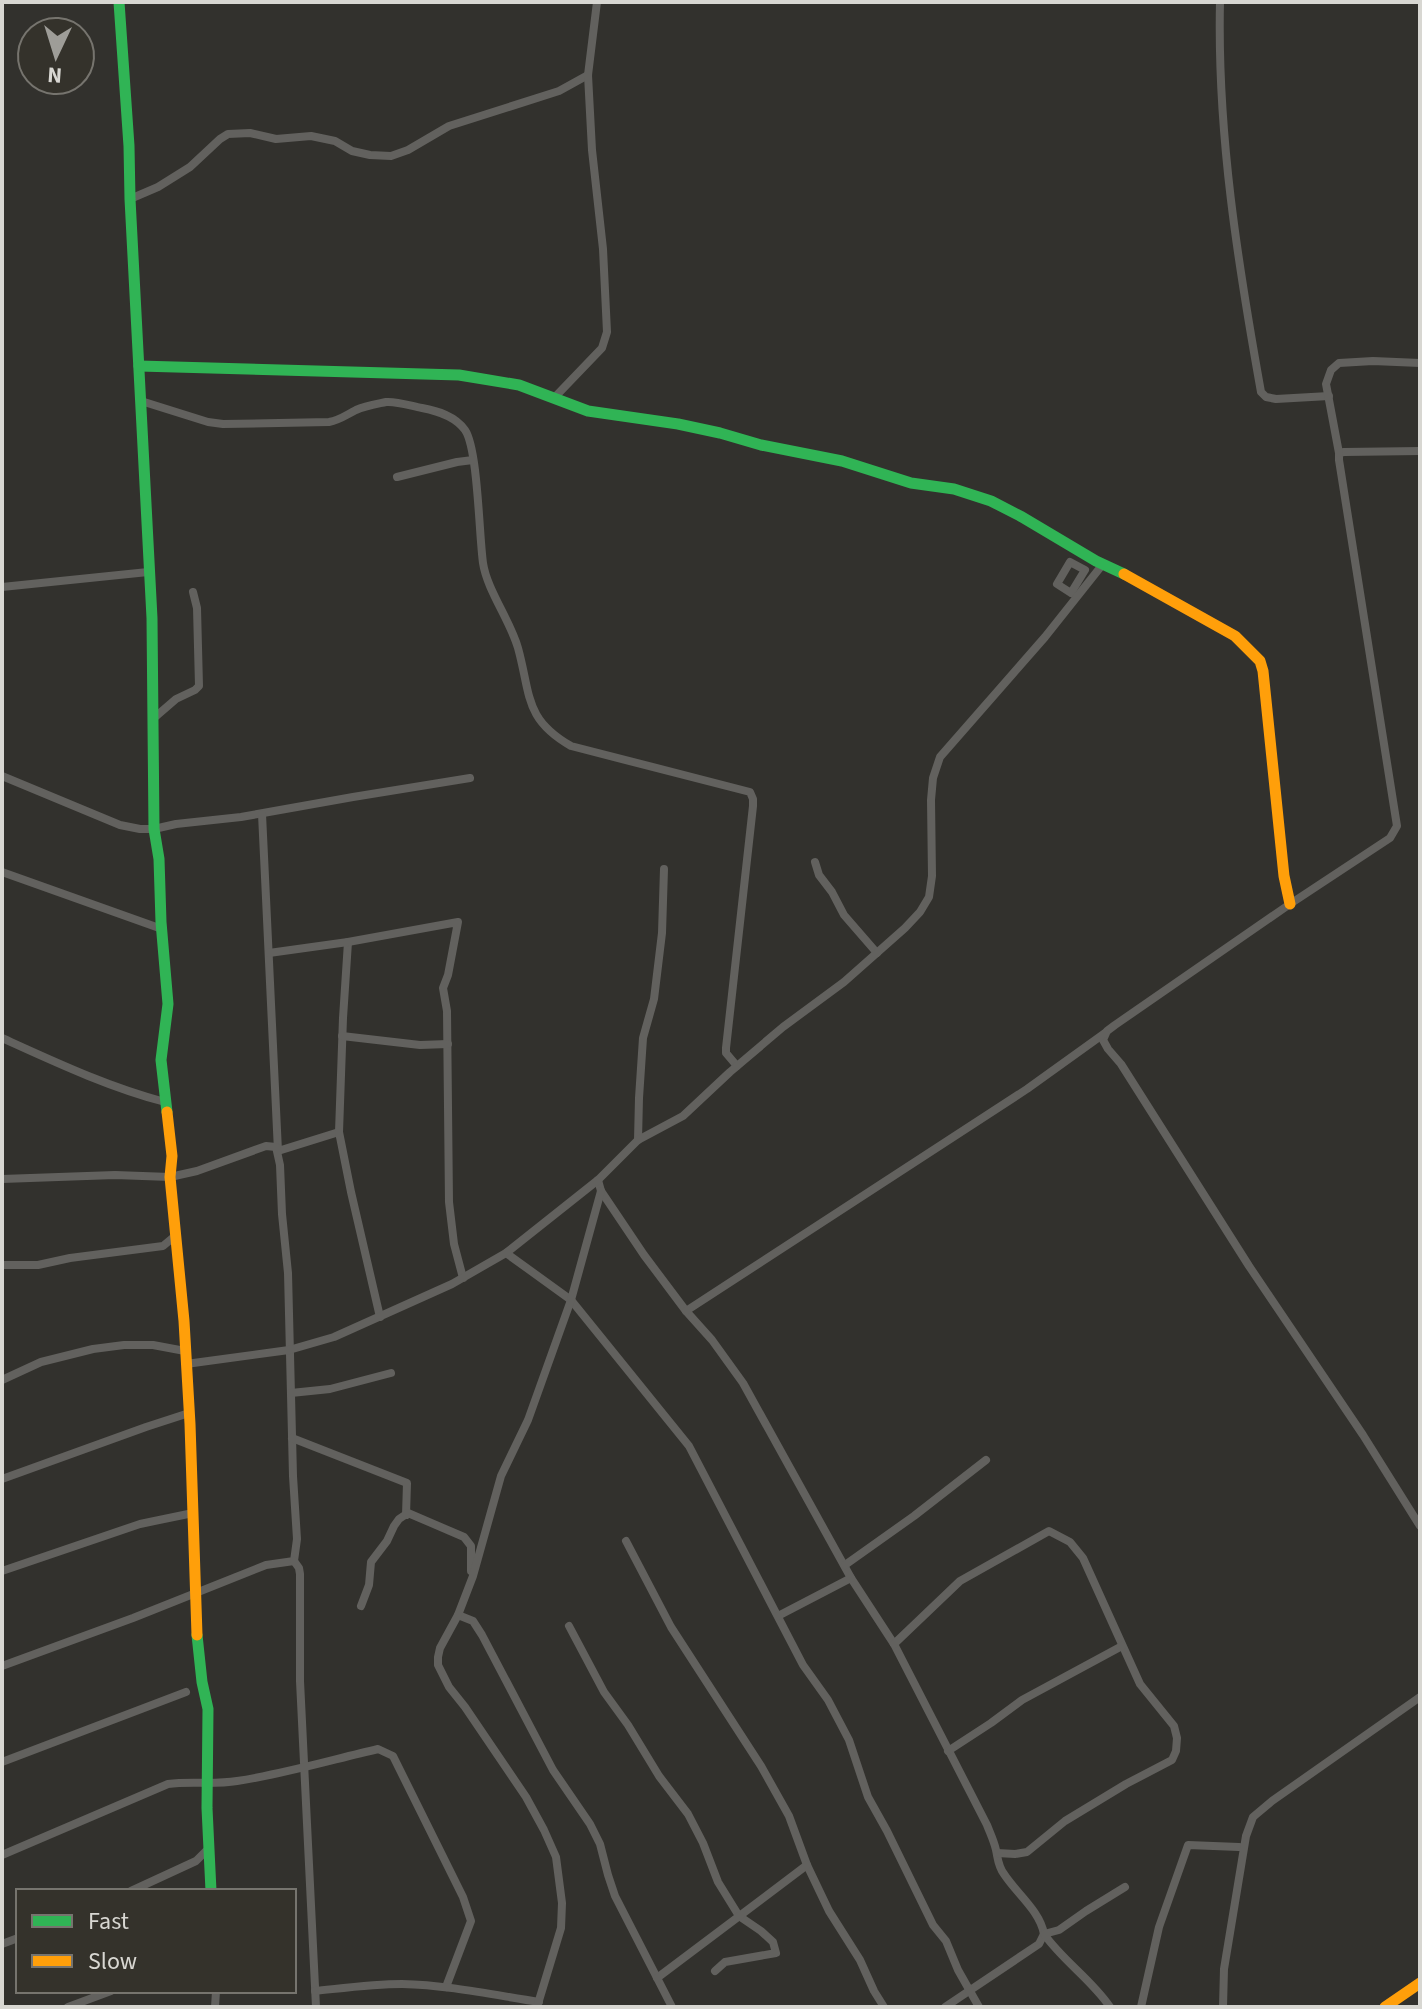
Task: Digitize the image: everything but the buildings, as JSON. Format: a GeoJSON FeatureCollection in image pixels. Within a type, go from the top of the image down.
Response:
{"type":"FeatureCollection","features":[{"type":"Feature","properties":{"kind":"main road"},"geometry":{"type":"LineString","coordinates":[[119,2],[152,618],[154,829],[159,859],[168,1004],[161,1060],[172,1156],[170,1177],[184,1321],[194,1593],[199,1660],[208,1709],[211,1889]]}},
{"type":"Feature","properties":{"kind":"main road"},"geometry":{"type":"LineString","coordinates":[[139,366],[459,375],[519,385],[588,411],[709,430],[761,445],[842,461],[911,483],[954,489],[991,501],[1235,636],[1260,661],[1284,876],[1290,904]]}},
{"type":"Feature","properties":{"kind":"main road"},"geometry":{"type":"LineString","coordinates":[[1385,2007],[1420,1983]]}},
{"type":"Feature","properties":{"kind":"street"},"geometry":{"type":"LineString","coordinates":[[554,398],[602,348],[607,332],[588,75],[597,2]]}},
{"type":"Feature","properties":{"kind":"street"},"geometry":{"type":"LineString","coordinates":[[1220,2],[1220,77],[1225,143],[1261,392],[1266,397],[1276,399],[1329,396]]}},
{"type":"Feature","properties":{"kind":"street"},"geometry":{"type":"LineString","coordinates":[[130,199],[158,187],[190,167],[228,134],[250,133],[276,139],[311,136],[335,141],[352,151],[391,156],[408,150],[449,126],[559,91],[588,75]]}},
{"type":"Feature","properties":{"kind":"street"},"geometry":{"type":"LineString","coordinates":[[686,1311],[1027,1089],[1290,904],[1390,838],[1397,826],[1326,384],[1331,370],[1339,363],[1420,363]]}},
{"type":"Feature","properties":{"kind":"street"},"geometry":{"type":"LineString","coordinates":[[141,401],[223,424],[329,422],[341,420],[358,409],[390,401],[437,411],[457,421],[466,432],[473,460],[484,567],[518,647],[534,712],[542,724],[553,736],[571,746],[751,794],[753,806],[726,1048],[726,1053],[737,1066]]}},
{"type":"Feature","properties":{"kind":"street"},"geometry":{"type":"LineString","coordinates":[[1339,453],[1420,451]]}},
{"type":"Feature","properties":{"kind":"street"},"geometry":{"type":"LineString","coordinates":[[397,477],[473,460]]}},
{"type":"Feature","properties":{"kind":"street"},"geometry":{"type":"LineString","coordinates":[[2,1380],[41,1362],[124,1345],[153,1345],[185,1358],[289,1350],[334,1337],[380,1317],[463,1278],[506,1253],[598,1180],[638,1140],[683,1116],[783,1027],[844,982],[920,912],[929,897],[932,876],[931,800],[933,778],[940,757],[1045,637],[1103,564]]}},
{"type":"Feature","properties":{"kind":"street"},"geometry":{"type":"LineString","coordinates":[[2,587],[148,572]]}},
{"type":"Feature","properties":{"kind":"street"},"geometry":{"type":"LineString","coordinates":[[154,718],[176,699],[199,686],[197,608],[193,592]]}},
{"type":"Feature","properties":{"kind":"street"},"geometry":{"type":"LineString","coordinates":[[2,776],[120,825],[140,829],[262,814],[470,778]]}},
{"type":"Feature","properties":{"kind":"street"},"geometry":{"type":"LineString","coordinates":[[262,814],[278,1151],[288,1273],[297,1539],[294,1561],[300,1574],[300,1681],[316,2007]]}},
{"type":"Feature","properties":{"kind":"street"},"geometry":{"type":"LineString","coordinates":[[815,862],[819,875],[844,915],[877,953]]}},
{"type":"Feature","properties":{"kind":"street"},"geometry":{"type":"LineString","coordinates":[[638,1140],[643,1038],[654,999],[662,933],[664,869]]}},
{"type":"Feature","properties":{"kind":"street"},"geometry":{"type":"LineString","coordinates":[[2,872],[162,929]]}},
{"type":"Feature","properties":{"kind":"street"},"geometry":{"type":"LineString","coordinates":[[269,953],[458,922],[443,988],[448,1044],[449,1202],[454,1244],[463,1278]]}},
{"type":"Feature","properties":{"kind":"street"},"geometry":{"type":"LineString","coordinates":[[348,942],[339,1132],[380,1317]]}},
{"type":"Feature","properties":{"kind":"street"},"geometry":{"type":"LineString","coordinates":[[1107,1031],[1103,1040],[1108,1049],[1121,1064],[1420,1526]]}},
{"type":"Feature","properties":{"kind":"street"},"geometry":{"type":"LineString","coordinates":[[342,1036],[420,1045],[448,1044]]}},
{"type":"Feature","properties":{"kind":"street"},"geometry":{"type":"LineString","coordinates":[[2,1038],[93,1078],[165,1102]]}},
{"type":"Feature","properties":{"kind":"street"},"geometry":{"type":"LineString","coordinates":[[278,1151],[339,1132]]}},
{"type":"Feature","properties":{"kind":"street"},"geometry":{"type":"LineString","coordinates":[[2,1179],[115,1175],[170,1177],[197,1171],[266,1146],[273,1146],[278,1151]]}},
{"type":"Feature","properties":{"kind":"street"},"geometry":{"type":"LineString","coordinates":[[598,1180],[601,1191],[644,1255],[743,1383],[851,1578],[894,1644],[987,1825],[998,1864],[1005,1876],[1024,1898],[1055,1950],[1094,1985],[1110,2007]]}},
{"type":"Feature","properties":{"kind":"street"},"geometry":{"type":"LineString","coordinates":[[315,1991],[405,1984],[446,1987],[538,2005],[561,1928],[562,1903],[556,1857],[526,1797],[449,1687],[438,1665],[438,1657],[471,1579],[501,1476],[528,1420],[571,1300],[601,1191]]}},
{"type":"Feature","properties":{"kind":"street"},"geometry":{"type":"LineString","coordinates":[[2,1265],[38,1265],[163,1246],[175,1236]]}},
{"type":"Feature","properties":{"kind":"street"},"geometry":{"type":"LineString","coordinates":[[163,1246],[177,1254]]}},
{"type":"Feature","properties":{"kind":"street"},"geometry":{"type":"LineString","coordinates":[[506,1253],[571,1300],[689,1446],[803,1665],[828,1700],[849,1740],[868,1797],[979,2007]]}},
{"type":"Feature","properties":{"kind":"street"},"geometry":{"type":"LineString","coordinates":[[291,1393],[330,1389],[391,1373]]}},
{"type":"Feature","properties":{"kind":"street"},"geometry":{"type":"LineString","coordinates":[[2,1479],[189,1413]]}},
{"type":"Feature","properties":{"kind":"street"},"geometry":{"type":"LineString","coordinates":[[292,1438],[407,1483],[406,1515]]}},
{"type":"Feature","properties":{"kind":"street"},"geometry":{"type":"LineString","coordinates":[[845,1565],[986,1460]]}},
{"type":"Feature","properties":{"kind":"street"},"geometry":{"type":"LineString","coordinates":[[2,1571],[140,1524],[193,1513]]}},
{"type":"Feature","properties":{"kind":"street"},"geometry":{"type":"LineString","coordinates":[[361,1606],[369,1585],[371,1562],[394,1526],[408,1513],[464,1537],[471,1546],[471,1579]]}},
{"type":"Feature","properties":{"kind":"street"},"geometry":{"type":"LineString","coordinates":[[894,1644],[960,1581],[1049,1531],[1070,1542],[1083,1558],[1140,1684],[1174,1726],[1177,1738],[1172,1760],[1065,1821],[1027,1852],[997,1853]]}},
{"type":"Feature","properties":{"kind":"street"},"geometry":{"type":"LineString","coordinates":[[626,1541],[671,1627],[789,1816],[807,1865],[829,1911],[860,1960],[884,2007]]}},
{"type":"Feature","properties":{"kind":"street"},"geometry":{"type":"LineString","coordinates":[[2,1666],[266,1565],[294,1561]]}},
{"type":"Feature","properties":{"kind":"street"},"geometry":{"type":"LineString","coordinates":[[778,1616],[851,1578]]}},
{"type":"Feature","properties":{"kind":"street"},"geometry":{"type":"LineString","coordinates":[[458,1615],[473,1621],[482,1635],[553,1770],[590,1824],[600,1844],[615,1896],[672,2007]]}},
{"type":"Feature","properties":{"kind":"street"},"geometry":{"type":"LineString","coordinates":[[569,1626],[604,1692],[688,1814],[718,1882],[739,1916],[773,1942],[776,1953],[725,1962],[715,1971]]}},
{"type":"Feature","properties":{"kind":"street"},"geometry":{"type":"LineString","coordinates":[[948,1751],[1022,1700],[1122,1646]]}},
{"type":"Feature","properties":{"kind":"street"},"geometry":{"type":"LineString","coordinates":[[2,1762],[186,1692]]}},
{"type":"Feature","properties":{"kind":"street"},"geometry":{"type":"LineString","coordinates":[[1223,2007],[1224,1969],[1237,1879],[1253,1817],[1420,1697]]}},
{"type":"Feature","properties":{"kind":"street"},"geometry":{"type":"LineString","coordinates":[[2,1855],[152,1789],[181,1782],[236,1782],[378,1749],[393,1756],[463,1897],[471,1921],[446,1987]]}},
{"type":"Feature","properties":{"kind":"street"},"geometry":{"type":"LineString","coordinates":[[1141,2007],[1159,1927],[1188,1845],[1239,1847]]}},
{"type":"Feature","properties":{"kind":"street"},"geometry":{"type":"LineString","coordinates":[[135,1889],[196,1861],[209,1848]]}},
{"type":"Feature","properties":{"kind":"street"},"geometry":{"type":"LineString","coordinates":[[657,1978],[807,1865]]}},
{"type":"Feature","properties":{"kind":"street"},"geometry":{"type":"LineString","coordinates":[[945,2007],[1039,1944],[1044,1934],[1059,1930],[1125,1887]]}},
{"type":"Feature","properties":{"kind":"street"},"geometry":{"type":"LineString","coordinates":[[68,2007],[106,1993]]}},
{"type":"Feature","properties":{"kind":"traffic: fast"},"geometry":{"type":"LineString","coordinates":[[119,2],[152,618],[154,829],[159,859],[168,1004],[161,1060],[167,1112]]}},
{"type":"Feature","properties":{"kind":"traffic: fast"},"geometry":{"type":"LineString","coordinates":[[139,366],[459,375],[519,385],[588,411],[678,424],[842,461],[911,483],[954,489],[991,501],[1124,574]]}},
{"type":"Feature","properties":{"kind":"traffic: fast"},"geometry":{"type":"LineString","coordinates":[[197,1635],[208,1709],[207,1808],[211,1889]]}},
{"type":"Feature","properties":{"kind":"traffic: slow"},"geometry":{"type":"LineString","coordinates":[[1124,574],[1235,636],[1260,661],[1284,876],[1290,904]]}},
{"type":"Feature","properties":{"kind":"traffic: slow"},"geometry":{"type":"LineString","coordinates":[[167,1112],[190,1424],[197,1635]]}},
{"type":"Feature","properties":{"kind":"traffic: slow"},"geometry":{"type":"LineString","coordinates":[[1385,2007],[1420,1983]]}}]}
